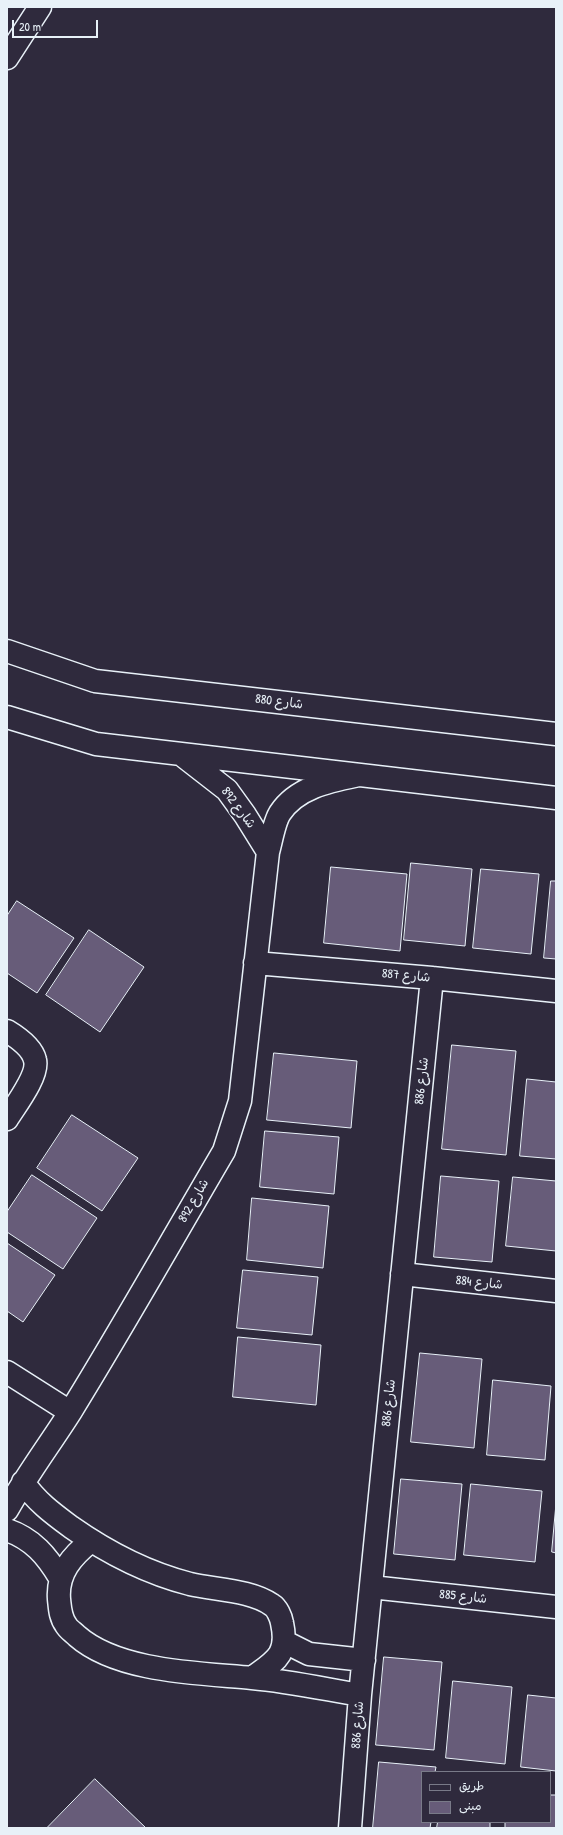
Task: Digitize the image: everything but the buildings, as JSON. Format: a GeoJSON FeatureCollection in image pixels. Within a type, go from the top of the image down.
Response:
{"type":"FeatureCollection","features":[{"type":"Feature","properties":{"kind":"street"},"geometry":{"type":"LineString","coordinates":[[7,58],[40,7]]}},
{"type":"Feature","properties":{"kind":"street","name":"شارع 880"},"geometry":{"type":"LineString","coordinates":[[7,651],[94,681],[556,734]]}},
{"type":"Feature","properties":{"kind":"street"},"geometry":{"type":"LineString","coordinates":[[7,717],[96,744],[556,798]]}},
{"type":"Feature","properties":{"kind":"street","name":"شارع 892"},"geometry":{"type":"LineString","coordinates":[[182,755],[226,790],[245,815],[268,852]]}},
{"type":"Feature","properties":{"kind":"street","name":"شارع 892"},"geometry":{"type":"LineString","coordinates":[[7,1510],[23,1482],[70,1412],[224,1151],[240,1102],[268,852],[280,814],[299,794],[326,782],[359,775]]}},
{"type":"Feature","properties":{"kind":"street","name":"شارع 887"},"geometry":{"type":"LineString","coordinates":[[255,963],[432,978],[556,991]]}},
{"type":"Feature","properties":{"kind":"street","name":"شارع 886"},"geometry":{"type":"LineString","coordinates":[[350,1828],[360,1695],[432,978]]}},
{"type":"Feature","properties":{"kind":"street"},"geometry":{"type":"LineString","coordinates":[[7,1031],[21,1040],[35,1060],[35,1070],[29,1083],[7,1119]]}},
{"type":"Feature","properties":{"kind":"street","name":"شارع 884"},"geometry":{"type":"LineString","coordinates":[[402,1274],[556,1291]]}},
{"type":"Feature","properties":{"kind":"street"},"geometry":{"type":"LineString","coordinates":[[7,1372],[70,1412]]}},
{"type":"Feature","properties":{"kind":"street"},"geometry":{"type":"LineString","coordinates":[[23,1482],[42,1505],[91,1541],[120,1558],[150,1572],[190,1584],[258,1597],[274,1606],[282,1619],[285,1642],[279,1656],[252,1678]]}},
{"type":"Feature","properties":{"kind":"street"},"geometry":{"type":"LineString","coordinates":[[7,1530],[18,1534],[35,1544],[48,1558],[60,1578]]}},
{"type":"Feature","properties":{"kind":"street"},"geometry":{"type":"LineString","coordinates":[[91,1541],[79,1551],[68,1564],[60,1578],[58,1594],[60,1612],[66,1626],[86,1644],[114,1657],[166,1670],[252,1678],[360,1695]]}},
{"type":"Feature","properties":{"kind":"street","name":"شارع 885"},"geometry":{"type":"LineString","coordinates":[[371,1587],[556,1607]]}},
{"type":"Feature","properties":{"kind":"street"},"geometry":{"type":"LineString","coordinates":[[285,1642],[309,1654],[364,1660]]}}]}
